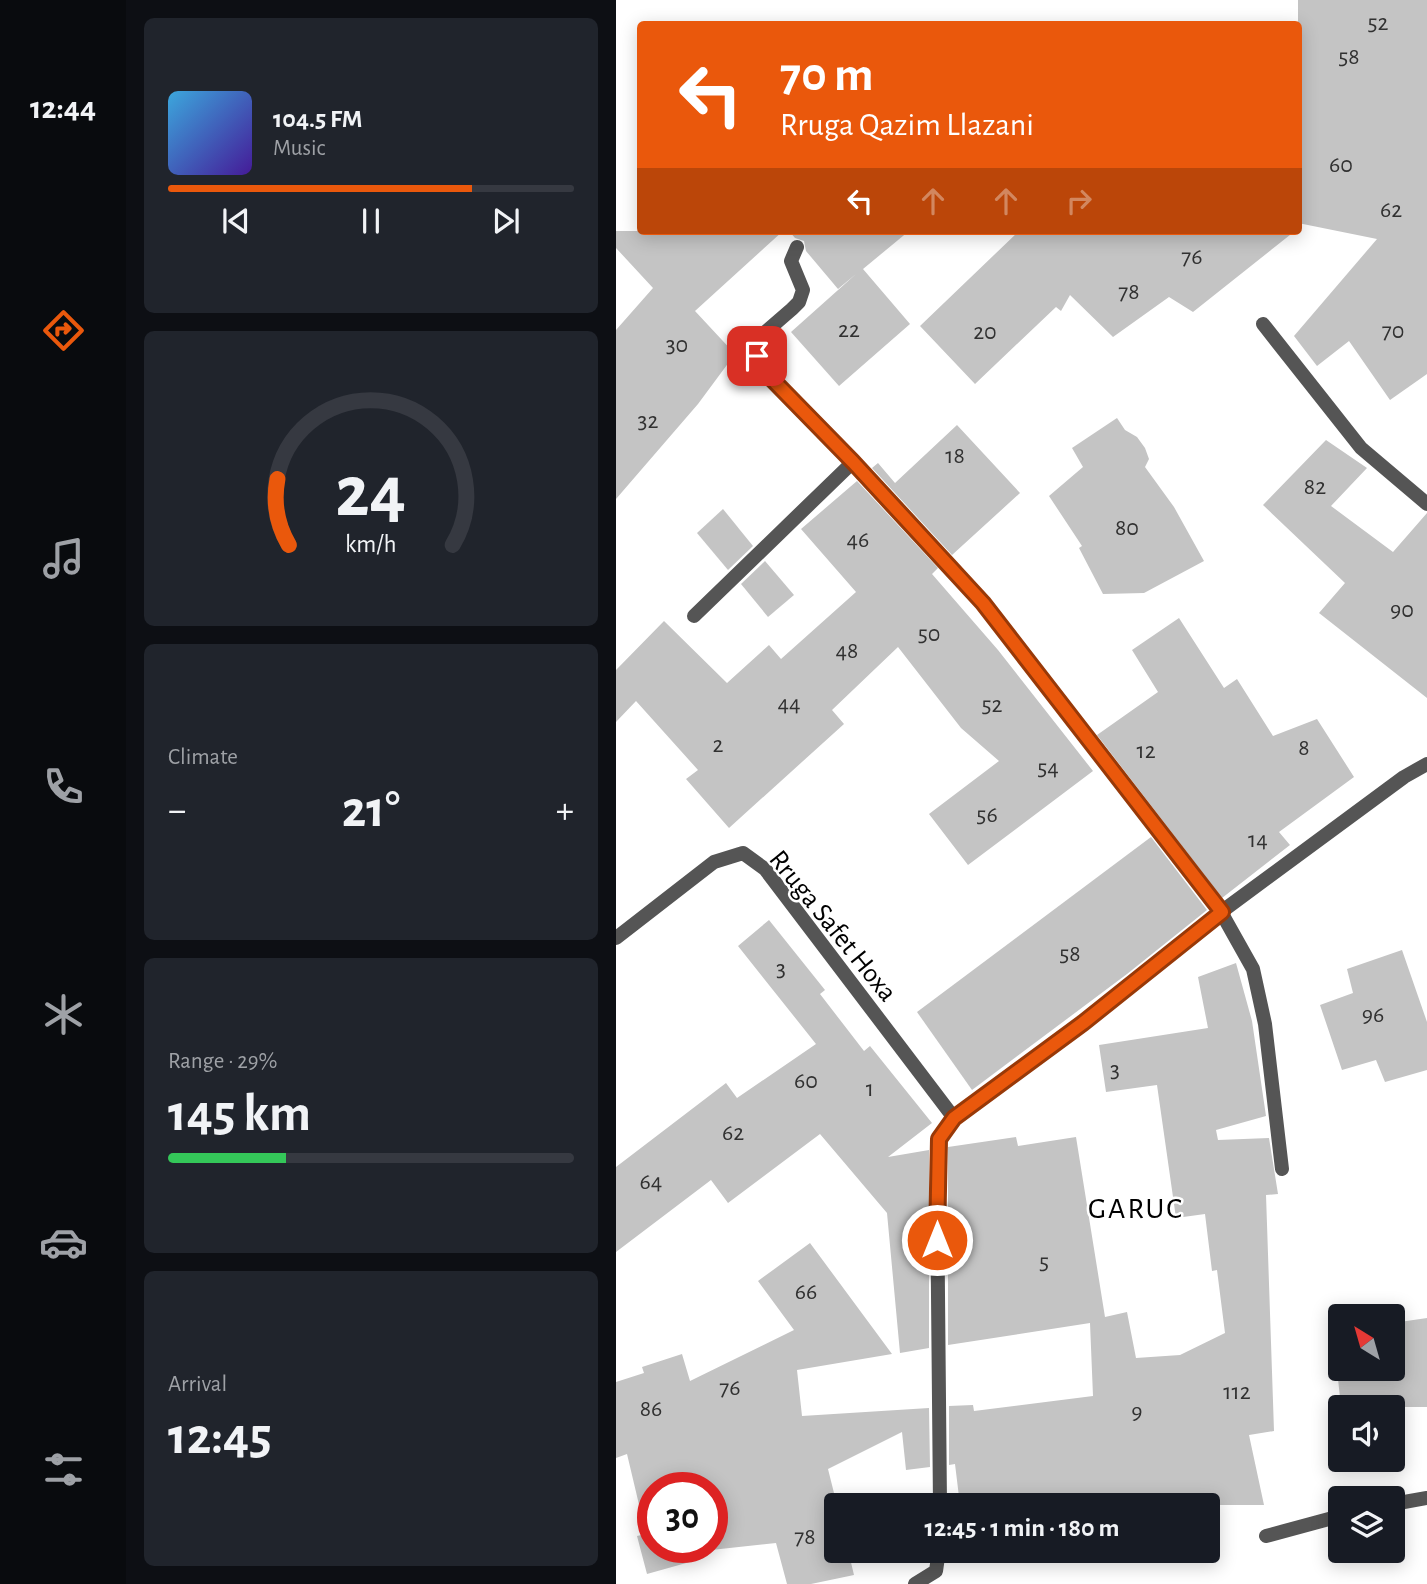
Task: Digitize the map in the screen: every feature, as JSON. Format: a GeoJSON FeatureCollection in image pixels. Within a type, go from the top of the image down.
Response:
{"type":"FeatureCollection","features":[{"type":"Feature","properties":{"kind":"street"},"geometry":{"type":"LineString","coordinates":[[797,247],[791,261],[803,290],[799,302],[754,342],[764,371],[853,462],[983,603],[1222,912],[1253,969],[1265,1024],[1282,1169]]}},
{"type":"Feature","properties":{"kind":"street"},"geometry":{"type":"LineString","coordinates":[[1263,324],[1361,448],[1427,504]]}},
{"type":"Feature","properties":{"kind":"street"},"geometry":{"type":"LineString","coordinates":[[694,616],[853,462]]}},
{"type":"Feature","properties":{"kind":"street"},"geometry":{"type":"LineString","coordinates":[[940,1493],[939,1139],[954,1118],[1083,1023],[1222,912],[1404,777],[1427,764]]}},
{"type":"Feature","properties":{"kind":"street","name":"Rruga Safet Hoxa"},"geometry":{"type":"LineString","coordinates":[[616,938],[714,862],[743,853],[765,869],[954,1118]]}},
{"type":"Feature","properties":{"kind":"street"},"geometry":{"type":"LineString","coordinates":[[1405,1502],[1427,1498]]}},
{"type":"Feature","properties":{"kind":"street"},"geometry":{"type":"LineString","coordinates":[[1266,1536],[1328,1519]]}},
{"type":"Feature","properties":{"kind":"street"},"geometry":{"type":"LineString","coordinates":[[915,1584],[936,1571],[937,1563]]}},
{"type":"Feature","properties":{"kind":"building"},"geometry":{"type":"Polygon","coordinates":[[[1298,0],[1427,0],[1427,374],[1390,400],[1349,341],[1317,366],[1294,336],[1377,239],[1302,224],[1302,21],[1298,21],[1298,0]]]}},
{"type":"Feature","properties":{"kind":"building"},"geometry":{"type":"Polygon","coordinates":[[[616,231],[637,231],[637,235],[779,235],[695,311],[735,354],[698,404],[616,499],[616,330],[653,288],[616,248],[616,231]]]}},
{"type":"Feature","properties":{"kind":"building"},"geometry":{"type":"Polygon","coordinates":[[[792,235],[904,235],[863,269],[910,324],[839,386],[791,332],[856,274],[838,289],[806,251],[804,241],[792,235]]]}},
{"type":"Feature","properties":{"kind":"building"},"geometry":{"type":"Polygon","coordinates":[[[1015,235],[1290,235],[1193,312],[1169,297],[1113,337],[1070,295],[1061,311],[1056,307],[975,384],[920,326],[1015,235]]]}},
{"type":"Feature","properties":{"kind":"building"},"geometry":{"type":"Polygon","coordinates":[[[1117,418],[1125,430],[1137,437],[1145,448],[1149,459],[1145,467],[1174,507],[1204,561],[1144,593],[1103,594],[1079,548],[1082,546],[1049,496],[1083,467],[1072,448],[1117,418]]]}},
{"type":"Feature","properties":{"kind":"building"},"geometry":{"type":"Polygon","coordinates":[[[957,425],[1020,493],[952,555],[872,468],[878,463],[895,483],[957,425]]]}},
{"type":"Feature","properties":{"kind":"building"},"geometry":{"type":"Polygon","coordinates":[[[1326,440],[1367,468],[1331,506],[1393,552],[1427,513],[1427,698],[1319,613],[1345,583],[1263,505],[1326,440]]]}},
{"type":"Feature","properties":{"kind":"building"},"geometry":{"type":"Polygon","coordinates":[[[857,481],[938,568],[932,574],[998,650],[1093,771],[968,865],[929,814],[999,761],[961,728],[898,647],[832,710],[844,724],[729,828],[686,779],[698,770],[636,701],[616,722],[616,670],[664,621],[727,683],[769,645],[781,659],[856,592],[801,529],[857,481]]]}},
{"type":"Feature","properties":{"kind":"building"},"geometry":{"type":"Polygon","coordinates":[[[723,509],[753,546],[728,570],[697,533],[723,509]]]}},
{"type":"Feature","properties":{"kind":"building"},"geometry":{"type":"Polygon","coordinates":[[[765,561],[794,595],[768,617],[741,584],[765,561]]]}},
{"type":"Feature","properties":{"kind":"building"},"geometry":{"type":"Polygon","coordinates":[[[1179,618],[1224,688],[1237,679],[1273,736],[1317,719],[1354,777],[1279,832],[1290,845],[1222,898],[1097,735],[1158,692],[1132,650],[1179,618]]]}},
{"type":"Feature","properties":{"kind":"building"},"geometry":{"type":"Polygon","coordinates":[[[1151,837],[1207,910],[1127,974],[972,1090],[917,1012],[1151,837]]]}},
{"type":"Feature","properties":{"kind":"building"},"geometry":{"type":"Polygon","coordinates":[[[769,920],[825,990],[820,994],[864,1051],[870,1046],[932,1123],[888,1157],[929,1150],[929,1348],[900,1353],[887,1213],[820,1134],[728,1203],[711,1180],[616,1252],[616,1167],[726,1083],[737,1098],[816,1044],[738,946],[769,920]]]}},
{"type":"Feature","properties":{"kind":"building"},"geometry":{"type":"Polygon","coordinates":[[[1402,950],[1427,1022],[1427,1070],[1385,1082],[1376,1060],[1342,1070],[1320,1005],[1353,993],[1347,969],[1402,950]]]}},
{"type":"Feature","properties":{"kind":"building"},"geometry":{"type":"Polygon","coordinates":[[[1236,963],[1252,1021],[1266,1116],[1216,1130],[1218,1140],[1269,1138],[1278,1194],[1266,1195],[1274,1431],[1249,1435],[1264,1505],[1220,1505],[1220,1493],[959,1493],[955,1464],[949,1465],[949,1406],[973,1405],[974,1411],[1093,1396],[1090,1323],[948,1345],[948,1147],[1016,1137],[1018,1146],[1076,1137],[1105,1317],[1127,1312],[1136,1358],[1180,1355],[1225,1333],[1217,1270],[1212,1271],[1205,1214],[1176,1218],[1157,1085],[1106,1092],[1099,1045],[1208,1028],[1198,977],[1236,963]]]}},
{"type":"Feature","properties":{"kind":"building"},"geometry":{"type":"Polygon","coordinates":[[[810,1243],[892,1354],[797,1370],[802,1416],[929,1408],[930,1467],[906,1470],[902,1432],[828,1469],[834,1493],[824,1493],[824,1563],[851,1563],[854,1575],[811,1584],[787,1584],[776,1543],[728,1548],[728,1472],[637,1472],[637,1496],[627,1454],[616,1458],[616,1382],[644,1373],[642,1367],[682,1354],[690,1381],[794,1330],[758,1281],[810,1243]]]}},
{"type":"Feature","properties":{"kind":"building"},"geometry":{"type":"Polygon","coordinates":[[[1427,1318],[1427,1407],[1405,1407],[1405,1395],[1340,1395],[1338,1381],[1405,1381],[1405,1321],[1427,1318]]]}},
{"type":"Feature","properties":{"kind":"building"},"geometry":{"type":"Polygon","coordinates":[[[644,1563],[686,1563],[647,1574],[644,1563]]]}},
{"type":"Feature","properties":{"kind":"district","name":"GARUC"},"geometry":{"type":"Point","coordinates":[1136,1208]}},
{"type":"Feature","properties":{"kind":"route"},"geometry":{"type":"LineString","coordinates":[[757,356],[764,371],[853,462],[983,603],[1222,912],[1083,1023],[954,1118],[939,1139],[937,1240]]}}]}
